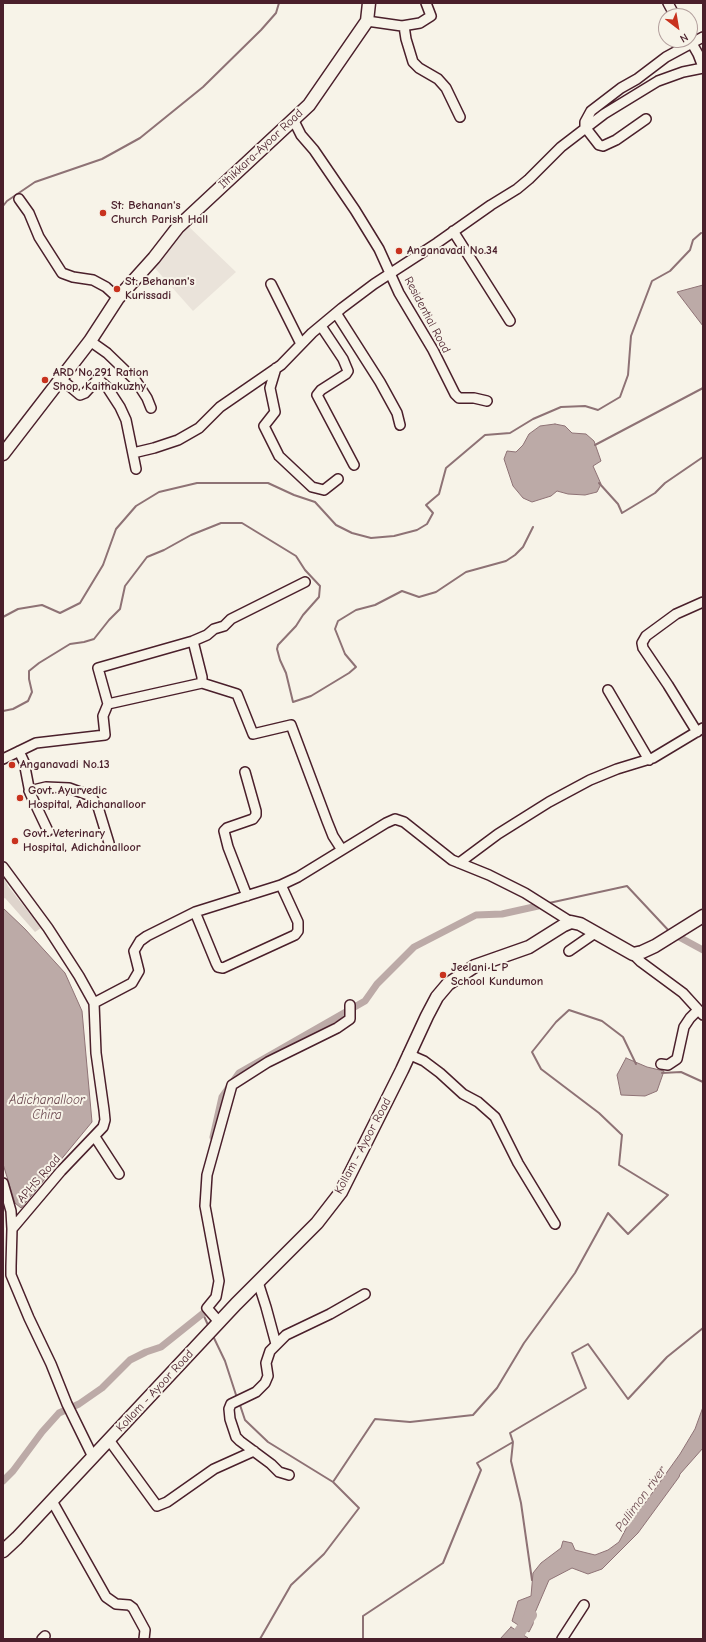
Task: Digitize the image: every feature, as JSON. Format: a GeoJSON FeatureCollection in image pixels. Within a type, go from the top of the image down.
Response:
{"type":"FeatureCollection","features":[{"type":"Feature","properties":{"kind":"main road","name":"Ithikkara-Ayoor Road"},"geometry":{"type":"LineString","coordinates":[[3,454],[90,341],[118,298],[154,258],[178,226],[309,105],[367,21],[369,3]]}},
{"type":"Feature","properties":{"kind":"main road"},"geometry":{"type":"LineString","coordinates":[[571,922],[580,924],[633,954],[655,946],[703,916]]}},
{"type":"Feature","properties":{"kind":"main road","name":"Kollam - Ayoor Road"},"geometry":{"type":"LineString","coordinates":[[3,1551],[52,1501],[219,1322],[317,1223],[340,1192],[437,997],[448,984],[475,966],[528,947],[571,922]]}},
{"type":"Feature","properties":{"kind":"street"},"geometry":{"type":"LineString","coordinates":[[367,21],[404,26],[420,23],[431,16],[426,3]]}},
{"type":"Feature","properties":{"kind":"street"},"geometry":{"type":"LineString","coordinates":[[404,26],[406,39],[413,62],[418,68],[438,79],[446,88],[460,117]]}},
{"type":"Feature","properties":{"kind":"street"},"geometry":{"type":"LineString","coordinates":[[646,119],[616,140],[603,146],[599,145],[585,127],[585,122],[588,116],[599,105],[680,48]]}},
{"type":"Feature","properties":{"kind":"street"},"geometry":{"type":"LineString","coordinates":[[133,453],[178,440],[199,428],[220,407],[276,368],[336,313],[391,273],[529,179],[546,161],[585,127],[625,100],[658,81],[703,67],[695,48]]}},
{"type":"Feature","properties":{"kind":"street","name":"Residential Road"},"geometry":{"type":"LineString","coordinates":[[293,119],[301,135],[314,150],[355,210],[391,273],[399,293],[432,350],[455,394],[459,398],[474,398],[487,401]]}},
{"type":"Feature","properties":{"kind":"street"},"geometry":{"type":"LineString","coordinates":[[19,200],[29,213],[39,238],[62,273],[73,277],[93,280],[106,287],[118,298]]}},
{"type":"Feature","properties":{"kind":"street"},"geometry":{"type":"LineString","coordinates":[[453,231],[510,321]]}},
{"type":"Feature","properties":{"kind":"street"},"geometry":{"type":"LineString","coordinates":[[272,284],[301,344]]}},
{"type":"Feature","properties":{"kind":"street"},"geometry":{"type":"LineString","coordinates":[[336,313],[380,382],[397,413],[400,426]]}},
{"type":"Feature","properties":{"kind":"street"},"geometry":{"type":"LineString","coordinates":[[321,326],[343,359],[348,371],[346,374],[321,390],[317,395],[354,465]]}},
{"type":"Feature","properties":{"kind":"street"},"geometry":{"type":"LineString","coordinates":[[90,341],[106,353],[136,381],[151,408]]}},
{"type":"Feature","properties":{"kind":"street"},"geometry":{"type":"LineString","coordinates":[[276,368],[270,388],[275,412],[264,426],[279,456],[312,487],[324,490],[338,479]]}},
{"type":"Feature","properties":{"kind":"street"},"geometry":{"type":"LineString","coordinates":[[61,379],[80,395],[85,393],[96,381],[103,383],[120,407],[126,420],[136,469]]}},
{"type":"Feature","properties":{"kind":"street"},"geometry":{"type":"LineString","coordinates":[[3,759],[42,742],[105,735],[103,716],[108,704],[98,668],[193,641],[207,635],[214,629],[224,626],[231,619],[305,582]]}},
{"type":"Feature","properties":{"kind":"street"},"geometry":{"type":"LineString","coordinates":[[459,863],[498,834],[590,780],[617,769],[649,760],[700,730],[643,648],[642,643],[646,636],[676,614],[703,602]]}},
{"type":"Feature","properties":{"kind":"street"},"geometry":{"type":"LineString","coordinates":[[193,641],[202,677],[202,683]]}},
{"type":"Feature","properties":{"kind":"street"},"geometry":{"type":"LineString","coordinates":[[108,704],[202,683],[238,694],[253,734],[290,724],[333,836],[342,850]]}},
{"type":"Feature","properties":{"kind":"street"},"geometry":{"type":"LineString","coordinates":[[608,690],[649,760]]}},
{"type":"Feature","properties":{"kind":"street"},"geometry":{"type":"LineString","coordinates":[[19,751],[24,762],[30,790],[48,831]]}},
{"type":"Feature","properties":{"kind":"street"},"geometry":{"type":"LineString","coordinates":[[245,772],[256,811],[256,816],[253,819],[227,828],[224,831],[228,847],[247,896]]}},
{"type":"Feature","properties":{"kind":"street"},"geometry":{"type":"LineString","coordinates":[[30,790],[46,787],[69,788],[91,796],[98,807],[109,843]]}},
{"type":"Feature","properties":{"kind":"street"},"geometry":{"type":"LineString","coordinates":[[3,867],[48,928],[79,976],[94,1003],[132,983],[139,971],[134,951],[140,941],[195,912],[281,885],[298,877],[395,819],[399,819],[447,856],[525,893],[571,922]]}},
{"type":"Feature","properties":{"kind":"street"},"geometry":{"type":"LineString","coordinates":[[195,912],[218,968],[222,968],[295,935],[298,931],[298,922],[281,885]]}},
{"type":"Feature","properties":{"kind":"street"},"geometry":{"type":"LineString","coordinates":[[569,951],[595,933]]}},
{"type":"Feature","properties":{"kind":"street"},"geometry":{"type":"LineString","coordinates":[[633,954],[641,962],[683,993],[700,1013],[690,1018],[684,1027],[677,1059],[668,1065],[661,1064]]}},
{"type":"Feature","properties":{"kind":"street","name":"APHS Road"},"geometry":{"type":"LineString","coordinates":[[12,1229],[61,1171],[95,1137],[102,1128],[105,1120],[96,1053],[94,1003]]}},
{"type":"Feature","properties":{"kind":"street"},"geometry":{"type":"LineString","coordinates":[[219,1322],[207,1308],[216,1297],[219,1281],[205,1206],[207,1175],[232,1085],[268,1062],[337,1028],[350,1018],[350,1005]]}},
{"type":"Feature","properties":{"kind":"street"},"geometry":{"type":"LineString","coordinates":[[408,1054],[424,1061],[463,1094],[478,1102],[495,1117],[518,1163],[555,1224]]}},
{"type":"Feature","properties":{"kind":"street"},"geometry":{"type":"LineString","coordinates":[[95,1137],[119,1174]]}},
{"type":"Feature","properties":{"kind":"street"},"geometry":{"type":"LineString","coordinates":[[3,1183],[11,1211],[12,1229],[7,1268],[51,1364],[68,1408],[93,1457]]}},
{"type":"Feature","properties":{"kind":"street"},"geometry":{"type":"LineString","coordinates":[[258,1282],[276,1344]]}},
{"type":"Feature","properties":{"kind":"street"},"geometry":{"type":"LineString","coordinates":[[289,1476],[279,1472],[236,1437],[230,1419],[229,1408],[231,1404],[256,1392],[265,1383],[268,1376],[266,1363],[270,1351],[286,1334],[330,1314],[366,1294]]}},
{"type":"Feature","properties":{"kind":"street"},"geometry":{"type":"LineString","coordinates":[[109,1440],[157,1506],[162,1505],[214,1469],[254,1451]]}},
{"type":"Feature","properties":{"kind":"street"},"geometry":{"type":"LineString","coordinates":[[52,1501],[106,1597],[116,1604],[129,1605],[133,1608],[145,1630],[144,1639]]}},
{"type":"Feature","properties":{"kind":"street"},"geometry":{"type":"LineString","coordinates":[[562,1639],[584,1605]]}},
{"type":"Feature","properties":{"kind":"shaded area"},"geometry":{"type":"Polygon","coordinates":[[[185,223],[236,272],[193,311],[153,266],[185,223]]]}},
{"type":"Feature","properties":{"kind":"shaded area"},"geometry":{"type":"Polygon","coordinates":[[[3,876],[8,886],[41,928],[35,932],[5,898],[3,899],[3,876]]]}},
{"type":"Feature","properties":{"kind":"water"},"geometry":{"type":"Polygon","coordinates":[[[703,285],[703,326],[677,292],[703,285]]]}},
{"type":"Feature","properties":{"kind":"water"},"geometry":{"type":"Polygon","coordinates":[[[555,424],[565,426],[572,433],[586,434],[594,441],[601,461],[593,466],[601,484],[597,492],[585,495],[568,494],[557,491],[551,496],[532,502],[523,498],[513,486],[504,459],[507,451],[516,452],[523,445],[529,434],[540,426],[555,424]]]}},
{"type":"Feature","properties":{"kind":"water","name":"Adichanalloor Chira"},"geometry":{"type":"Polygon","coordinates":[[[3,908],[25,929],[65,973],[82,1011],[92,1122],[21,1208],[15,1203],[3,1164],[3,908]]]}},
{"type":"Feature","properties":{"kind":"water"},"geometry":{"type":"Polygon","coordinates":[[[626,1058],[647,1067],[664,1071],[657,1091],[645,1096],[621,1095],[617,1075],[626,1058]]]}},
{"type":"Feature","properties":{"kind":"water"},"geometry":{"type":"Polygon","coordinates":[[[703,1407],[703,1448],[680,1474],[638,1533],[602,1569],[588,1574],[572,1568],[549,1580],[534,1615],[533,1624],[529,1632],[512,1621],[518,1601],[531,1596],[533,1573],[541,1563],[561,1548],[563,1541],[572,1543],[575,1550],[595,1555],[608,1550],[619,1542],[638,1506],[645,1503],[680,1454],[695,1429],[703,1407]]]}},
{"type":"Feature","properties":{"kind":"water"},"geometry":{"type":"Polygon","coordinates":[[[511,1627],[528,1638],[500,1639],[511,1627]]]}},
{"type":"Feature","properties":{"kind":"waterway"},"geometry":{"type":"LineString","coordinates":[[3,206],[7,201],[35,182],[102,159],[140,138],[203,87],[261,30],[276,13],[279,3]]}},
{"type":"Feature","properties":{"kind":"waterway"},"geometry":{"type":"LineString","coordinates":[[3,617],[18,609],[42,605],[60,613],[80,603],[103,565],[116,529],[136,506],[159,492],[197,483],[268,483],[294,495],[315,502],[336,525],[352,533],[371,538],[394,536],[417,530],[427,524],[433,513],[426,505],[439,494],[446,468],[485,435],[510,433],[533,419],[561,407],[585,406],[598,410],[620,397],[628,375],[631,336],[652,281],[670,271],[690,250],[693,240],[701,233]]}},
{"type":"Feature","properties":{"kind":"waterway"},"geometry":{"type":"LineString","coordinates":[[595,445],[703,388]]}},
{"type":"Feature","properties":{"kind":"waterway"},"geometry":{"type":"LineString","coordinates":[[599,483],[618,504],[622,513],[655,493],[665,483],[703,457]]}},
{"type":"Feature","properties":{"kind":"waterway"},"geometry":{"type":"LineString","coordinates":[[3,711],[13,709],[28,701],[32,692],[29,671],[39,663],[70,644],[94,639],[120,609],[125,586],[147,557],[164,550],[191,535],[221,523],[242,523],[296,556],[305,570],[320,586],[319,597],[303,615],[296,626],[278,645],[277,649],[286,673],[293,702],[311,696],[349,673],[356,667],[345,654],[335,629],[338,621],[356,610],[375,605],[402,591],[419,597],[436,592],[466,572],[506,561],[523,547],[533,527]]}},
{"type":"Feature","properties":{"kind":"waterway"},"geometry":{"type":"LineString","coordinates":[[549,903],[627,886],[670,932]]}},
{"type":"Feature","properties":{"kind":"waterway"},"geometry":{"type":"LineString","coordinates":[[213,1137],[222,1097],[239,1073],[365,1001],[377,984],[414,947],[476,915],[502,914],[538,906]]}},
{"type":"Feature","properties":{"kind":"waterway"},"geometry":{"type":"LineString","coordinates":[[679,937],[703,950]]}},
{"type":"Feature","properties":{"kind":"waterway"},"geometry":{"type":"LineString","coordinates":[[333,1482],[375,1419],[410,1422],[473,1415],[497,1388],[524,1343],[575,1273],[608,1213],[628,1234],[668,1195],[619,1165],[622,1135],[599,1113],[541,1069],[532,1052],[556,1022],[569,1010],[602,1021],[623,1037],[636,1064]]}},
{"type":"Feature","properties":{"kind":"waterway"},"geometry":{"type":"LineString","coordinates":[[662,1073],[681,1072],[703,1082]]}},
{"type":"Feature","properties":{"kind":"waterway"},"geometry":{"type":"LineString","coordinates":[[3,1481],[13,1471],[42,1432],[59,1413],[79,1404],[102,1388],[130,1360],[161,1347],[211,1307]]}},
{"type":"Feature","properties":{"kind":"waterway"},"geometry":{"type":"LineString","coordinates":[[203,1314],[208,1325]]}},
{"type":"Feature","properties":{"kind":"waterway"},"geometry":{"type":"LineString","coordinates":[[363,1639],[363,1616],[443,1563],[481,1470],[477,1463],[513,1442],[510,1433],[586,1388],[572,1353],[588,1344],[628,1399],[667,1357],[703,1328]]}},
{"type":"Feature","properties":{"kind":"waterway"},"geometry":{"type":"LineString","coordinates":[[213,1336],[225,1361],[237,1398]]}},
{"type":"Feature","properties":{"kind":"waterway"},"geometry":{"type":"LineString","coordinates":[[239,1402],[245,1420],[268,1442],[333,1482],[359,1508],[324,1554],[291,1585],[260,1639]]}},
{"type":"Feature","properties":{"kind":"waterway"},"geometry":{"type":"LineString","coordinates":[[513,1442],[511,1461],[521,1503],[532,1580]]}},
{"type":"Feature","properties":{"kind":"waterway","name":"Pallimon river"},"geometry":{"type":"LineString","coordinates":[[515,1639],[531,1615]]}},
{"type":"Feature","properties":{"kind":"place","name":"St: Behanan's Church Parish Hall"},"geometry":{"type":"Point","coordinates":[103,213]}},
{"type":"Feature","properties":{"kind":"place","name":"Anganavadi No.34"},"geometry":{"type":"Point","coordinates":[399,251]}},
{"type":"Feature","properties":{"kind":"place","name":"St: Behanan's Kurissadi"},"geometry":{"type":"Point","coordinates":[117,289]}},
{"type":"Feature","properties":{"kind":"place","name":"ARD No.291 Ration Shop, Kaithakuzhy"},"geometry":{"type":"Point","coordinates":[45,380]}},
{"type":"Feature","properties":{"kind":"place","name":"Anganavadi No.13"},"geometry":{"type":"Point","coordinates":[12,765]}},
{"type":"Feature","properties":{"kind":"place","name":"Govt. Ayurvedic Hospital, Adichanalloor"},"geometry":{"type":"Point","coordinates":[20,798]}},
{"type":"Feature","properties":{"kind":"place","name":"Govt. Veterinary Hospital, Adichanalloor"},"geometry":{"type":"Point","coordinates":[15,841]}},
{"type":"Feature","properties":{"kind":"place","name":"Jeelani L P School Kundumon"},"geometry":{"type":"Point","coordinates":[443,975]}}]}
